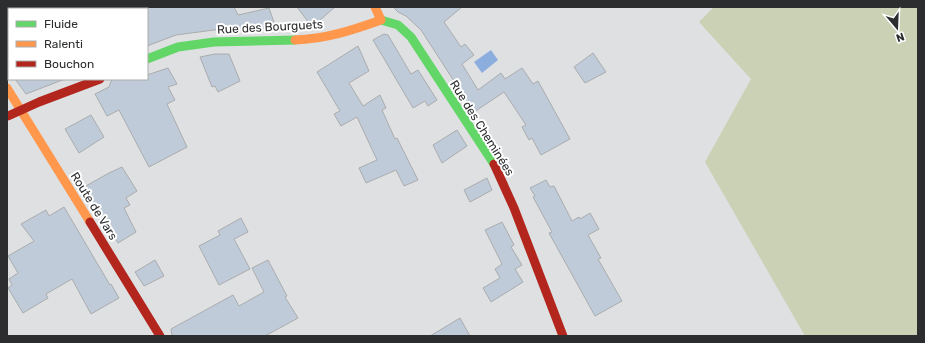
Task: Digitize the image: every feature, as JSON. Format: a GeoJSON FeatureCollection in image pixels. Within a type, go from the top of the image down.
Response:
{"type":"FeatureCollection","features":[{"type":"Feature","properties":{"kind":"street"},"geometry":{"type":"LineString","coordinates":[[375,7],[381,20]]}},
{"type":"Feature","properties":{"kind":"street","name":"Rue des Bourguets"},"geometry":{"type":"LineString","coordinates":[[148,58],[178,47],[214,42],[315,39],[351,31],[381,20]]}},
{"type":"Feature","properties":{"kind":"street","name":"Rue des Cheminées"},"geometry":{"type":"LineString","coordinates":[[381,20],[398,25],[411,37],[496,168],[514,208],[563,336]]}},
{"type":"Feature","properties":{"kind":"street"},"geometry":{"type":"LineString","coordinates":[[7,116],[97,80]]}},
{"type":"Feature","properties":{"kind":"street","name":"Route de Vars"},"geometry":{"type":"LineString","coordinates":[[7,88],[160,336]]}},
{"type":"Feature","properties":{"kind":"green space"},"geometry":{"type":"Polygon","coordinates":[[[714,7],[918,7],[918,336],[805,336],[705,162],[751,79],[699,22],[714,7]]]}},
{"type":"Feature","properties":{"kind":"water"},"geometry":{"type":"Polygon","coordinates":[[[491,50],[498,60],[482,73],[474,62],[491,50]]]}},
{"type":"Feature","properties":{"kind":"building"},"geometry":{"type":"Polygon","coordinates":[[[234,7],[238,15],[269,8],[276,28],[214,30],[176,35],[148,46],[147,8],[234,7]]]}},
{"type":"Feature","properties":{"kind":"building"},"geometry":{"type":"Polygon","coordinates":[[[297,7],[335,7],[312,27],[297,7]]]}},
{"type":"Feature","properties":{"kind":"building"},"geometry":{"type":"Polygon","coordinates":[[[393,7],[462,7],[444,22],[461,47],[465,44],[474,55],[462,64],[478,90],[501,73],[505,79],[522,68],[533,84],[538,81],[570,139],[541,155],[532,138],[529,140],[522,127],[526,125],[504,92],[474,112],[421,30],[406,16],[398,12],[393,7]]]}},
{"type":"Feature","properties":{"kind":"building"},"geometry":{"type":"Polygon","coordinates":[[[384,34],[388,35],[411,74],[418,70],[437,100],[428,106],[425,101],[413,108],[373,40],[384,34]]]}},
{"type":"Feature","properties":{"kind":"building"},"geometry":{"type":"Polygon","coordinates":[[[358,46],[369,71],[349,83],[363,106],[380,95],[386,108],[382,110],[395,139],[397,138],[418,180],[404,186],[396,170],[366,183],[359,168],[377,160],[357,117],[341,126],[334,114],[340,111],[317,72],[358,46]]]}},
{"type":"Feature","properties":{"kind":"building"},"geometry":{"type":"Polygon","coordinates":[[[593,53],[606,72],[585,83],[574,67],[593,53]]]}},
{"type":"Feature","properties":{"kind":"building"},"geometry":{"type":"Polygon","coordinates":[[[215,54],[229,54],[240,81],[218,92],[215,86],[212,87],[200,57],[215,54]]]}},
{"type":"Feature","properties":{"kind":"building"},"geometry":{"type":"Polygon","coordinates":[[[168,68],[177,84],[168,87],[175,100],[167,104],[187,147],[149,167],[119,110],[107,116],[95,94],[109,87],[112,80],[148,80],[148,75],[168,68]]]}},
{"type":"Feature","properties":{"kind":"building"},"geometry":{"type":"Polygon","coordinates":[[[16,80],[62,80],[26,94],[16,80]]]}},
{"type":"Feature","properties":{"kind":"building"},"geometry":{"type":"Polygon","coordinates":[[[91,115],[104,137],[79,153],[65,129],[91,115]]]}},
{"type":"Feature","properties":{"kind":"building"},"geometry":{"type":"Polygon","coordinates":[[[457,130],[467,146],[442,163],[433,145],[457,130]]]}},
{"type":"Feature","properties":{"kind":"building"},"geometry":{"type":"Polygon","coordinates":[[[122,167],[137,191],[126,198],[130,205],[124,208],[136,232],[118,243],[84,187],[122,167]]]}},
{"type":"Feature","properties":{"kind":"building"},"geometry":{"type":"Polygon","coordinates":[[[487,178],[492,190],[470,202],[464,190],[487,178]]]}},
{"type":"Feature","properties":{"kind":"building"},"geometry":{"type":"Polygon","coordinates":[[[546,180],[550,187],[554,186],[572,221],[579,217],[580,219],[590,213],[599,229],[588,235],[601,258],[598,259],[622,301],[595,316],[549,233],[552,232],[533,197],[535,196],[530,188],[546,180]]]}},
{"type":"Feature","properties":{"kind":"building"},"geometry":{"type":"Polygon","coordinates":[[[64,207],[119,298],[91,314],[72,279],[46,294],[48,298],[23,313],[8,288],[12,285],[9,279],[18,273],[8,256],[34,241],[21,224],[46,210],[49,216],[64,207]]]}},
{"type":"Feature","properties":{"kind":"building"},"geometry":{"type":"Polygon","coordinates":[[[241,218],[248,232],[234,239],[250,269],[219,285],[199,246],[220,235],[218,231],[241,218]]]}},
{"type":"Feature","properties":{"kind":"building"},"geometry":{"type":"Polygon","coordinates":[[[502,222],[514,245],[511,247],[522,265],[515,269],[523,282],[491,302],[483,288],[500,278],[495,269],[502,264],[485,230],[502,222]]]}},
{"type":"Feature","properties":{"kind":"building"},"geometry":{"type":"Polygon","coordinates":[[[155,260],[164,276],[144,286],[135,272],[155,260]]]}},
{"type":"Feature","properties":{"kind":"building"},"geometry":{"type":"Polygon","coordinates":[[[268,260],[287,296],[285,297],[298,318],[265,336],[172,336],[171,329],[233,295],[239,306],[264,292],[252,268],[268,260]]]}},
{"type":"Feature","properties":{"kind":"building"},"geometry":{"type":"Polygon","coordinates":[[[460,318],[470,336],[430,336],[460,318]]]}},
{"type":"Feature","properties":{"kind":"traffic: fast"},"geometry":{"type":"LineString","coordinates":[[381,20],[398,25],[411,37],[494,164]]}},
{"type":"Feature","properties":{"kind":"traffic: fast"},"geometry":{"type":"LineString","coordinates":[[148,59],[178,47],[214,42],[295,40]]}},
{"type":"Feature","properties":{"kind":"traffic: slow"},"geometry":{"type":"LineString","coordinates":[[295,40],[328,36],[381,20],[375,7]]}},
{"type":"Feature","properties":{"kind":"traffic: slow"},"geometry":{"type":"LineString","coordinates":[[7,88],[90,222]]}},
{"type":"Feature","properties":{"kind":"traffic: jam"},"geometry":{"type":"LineString","coordinates":[[8,116],[39,102],[97,80]]}},
{"type":"Feature","properties":{"kind":"traffic: jam"},"geometry":{"type":"LineString","coordinates":[[494,164],[514,208],[563,336]]}},
{"type":"Feature","properties":{"kind":"traffic: jam"},"geometry":{"type":"LineString","coordinates":[[90,222],[160,336]]}}]}
